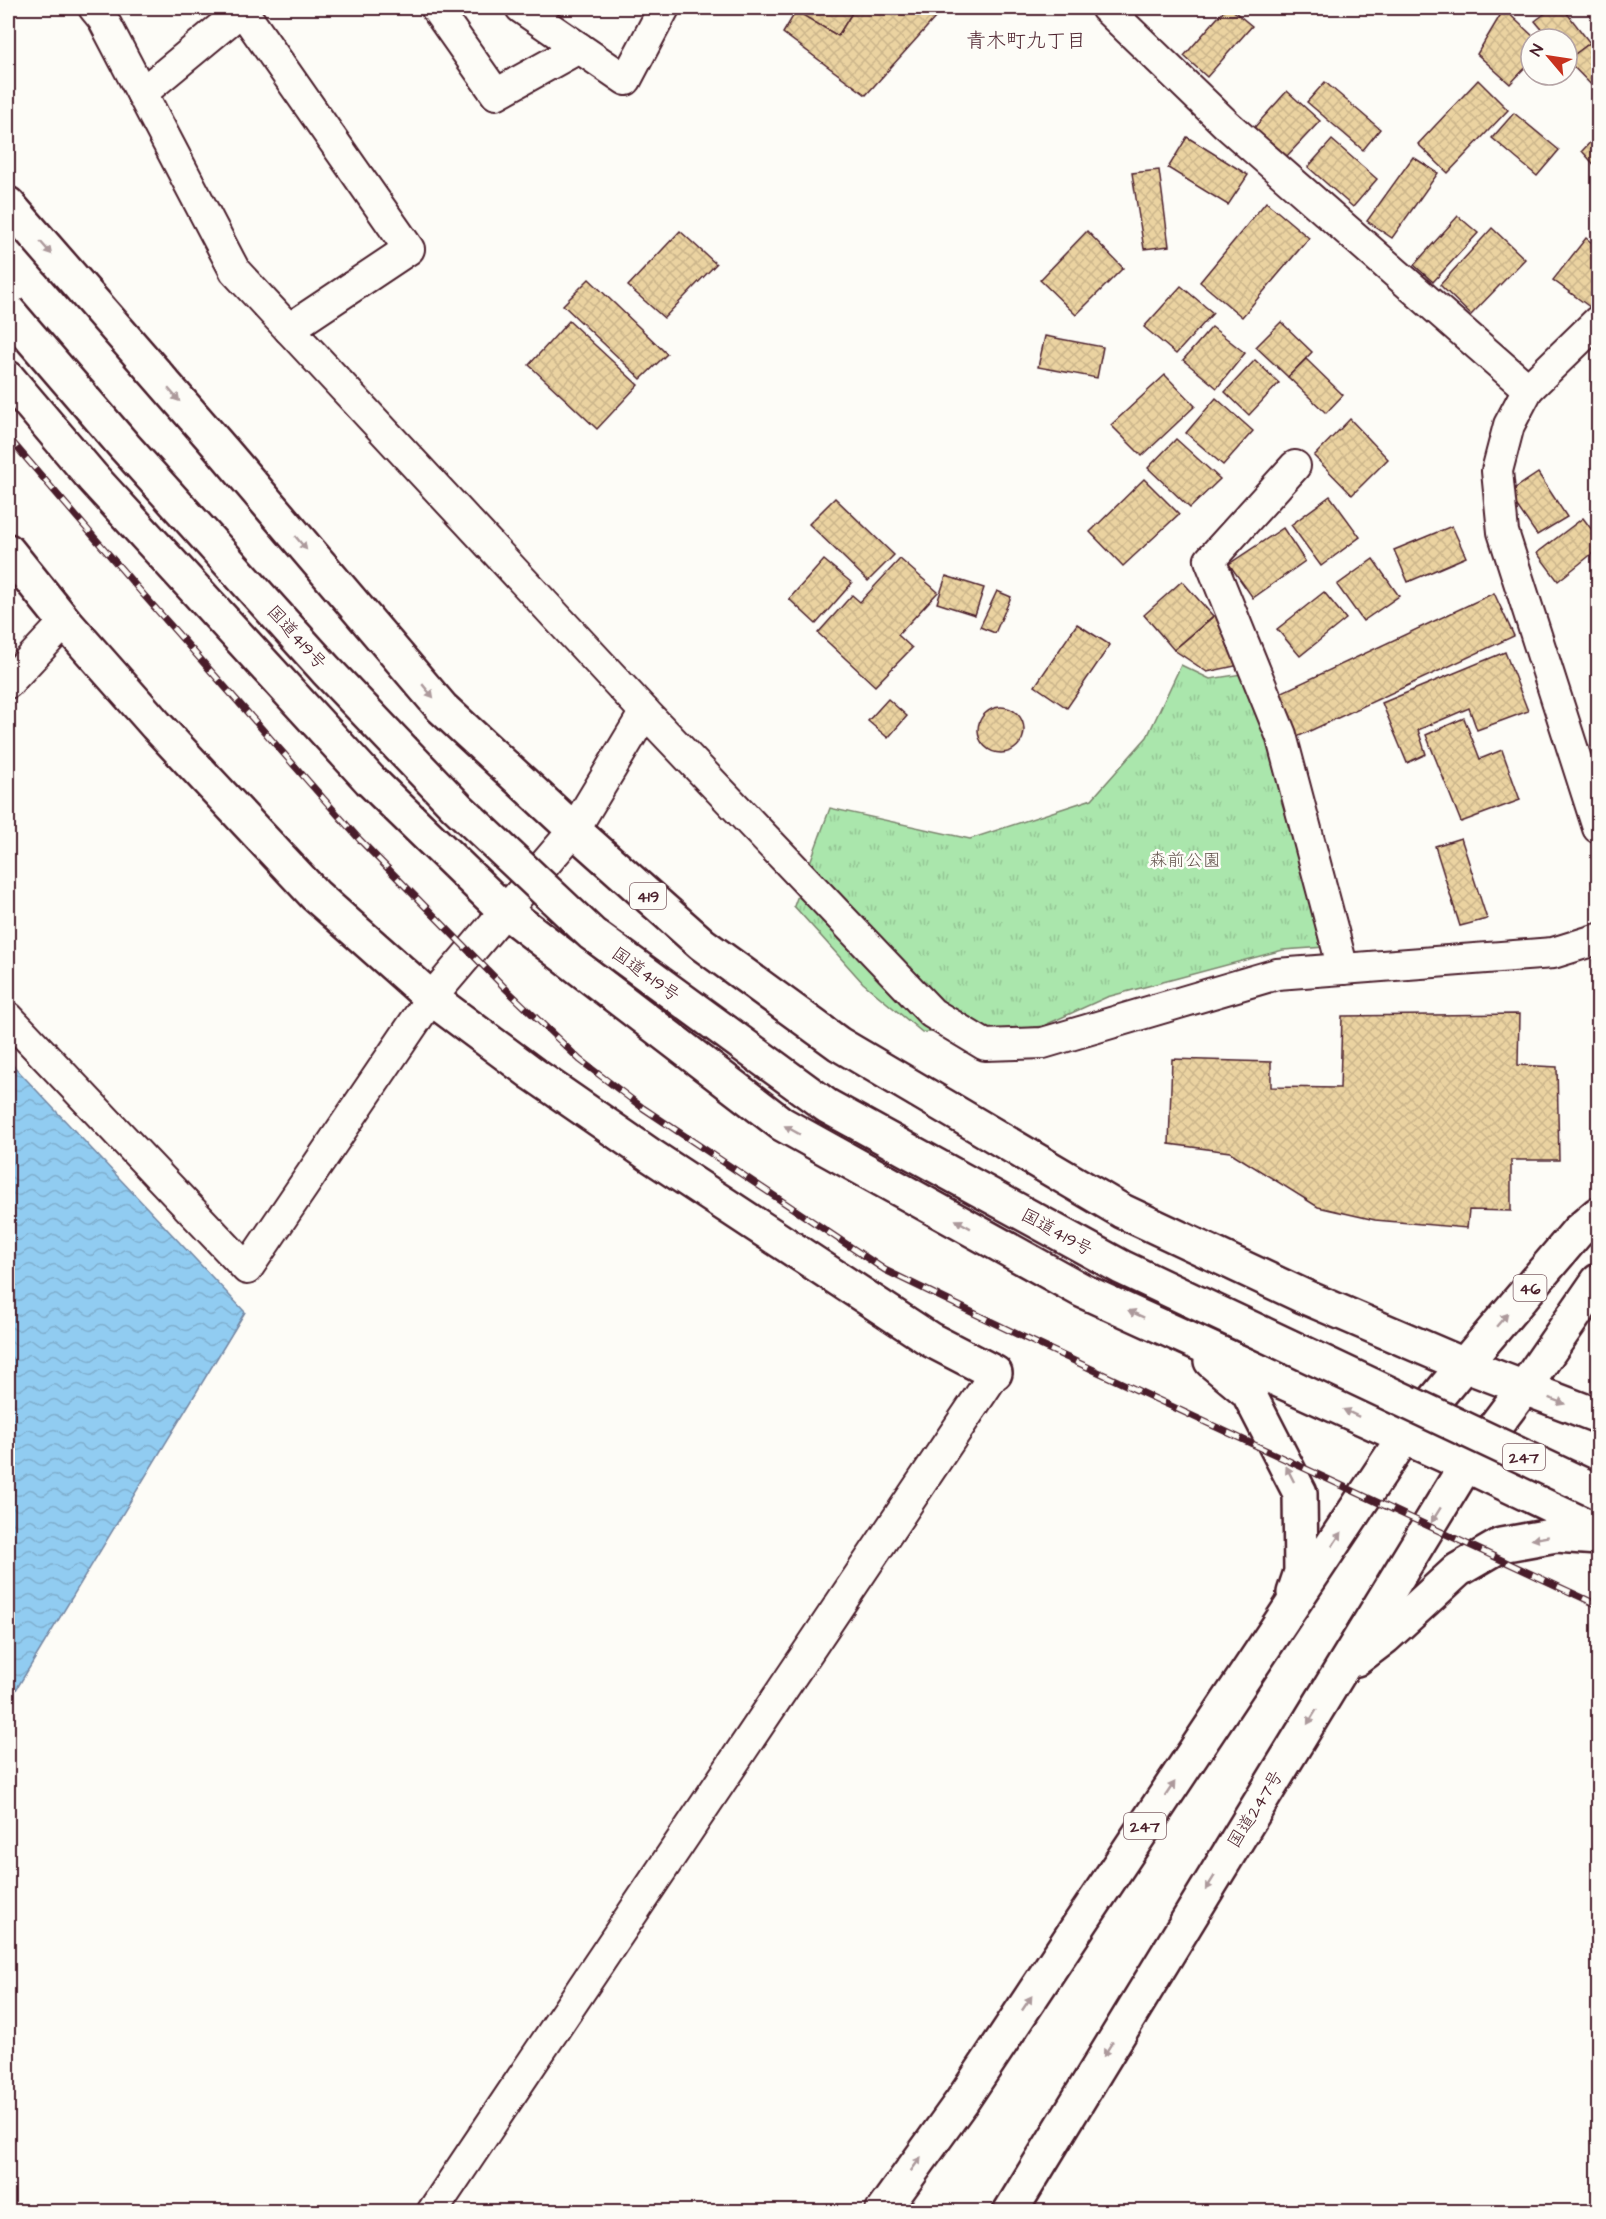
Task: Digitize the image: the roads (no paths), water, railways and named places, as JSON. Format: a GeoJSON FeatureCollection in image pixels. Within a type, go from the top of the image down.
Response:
{"type":"FeatureCollection","features":[{"type":"Feature","properties":{"kind":"main road","name":"419"},"geometry":{"type":"LineString","coordinates":[[8,204],[233,462],[442,708],[702,944],[839,1044],[1122,1211],[1303,1296],[1464,1365]]}},
{"type":"Feature","properties":{"kind":"main road","name":"国道419号"},"geometry":{"type":"LineString","coordinates":[[8,311],[125,447],[326,670],[457,807],[591,934],[827,1106],[1121,1268],[1599,1492]]}},
{"type":"Feature","properties":{"kind":"main road"},"geometry":{"type":"LineString","coordinates":[[8,378],[93,478],[370,780],[505,911],[782,1124],[1083,1291],[1404,1437]]}},
{"type":"Feature","properties":{"kind":"main road"},"geometry":{"type":"LineString","coordinates":[[8,551],[64,622],[156,725],[315,895],[431,998],[650,1155],[931,1340],[995,1373]]}},
{"type":"Feature","properties":{"kind":"main road","name":"46"},"geometry":{"type":"LineString","coordinates":[[1464,1365],[1578,1231],[1599,1214]]}},
{"type":"Feature","properties":{"kind":"main road"},"geometry":{"type":"LineString","coordinates":[[1524,1388],[1599,1281]]}},
{"type":"Feature","properties":{"kind":"main road"},"geometry":{"type":"LineString","coordinates":[[1177,1333],[1248,1392],[1300,1493],[1301,1572],[1288,1612]]}},
{"type":"Feature","properties":{"kind":"main road"},"geometry":{"type":"LineString","coordinates":[[1464,1365],[1599,1416]]}},
{"type":"Feature","properties":{"kind":"main road","name":"247"},"geometry":{"type":"LineString","coordinates":[[882,2211],[969,2091],[1404,1437],[1464,1365]]}},
{"type":"Feature","properties":{"kind":"main road","name":"247"},"geometry":{"type":"LineString","coordinates":[[1466,1465],[1524,1388]]}},
{"type":"Feature","properties":{"kind":"main road","name":"247"},"geometry":{"type":"LineString","coordinates":[[1404,1437],[1599,1528]]}},
{"type":"Feature","properties":{"kind":"main road","name":"国道247号"},"geometry":{"type":"LineString","coordinates":[[1010,2211],[1466,1465]]}},
{"type":"Feature","properties":{"kind":"main road"},"geometry":{"type":"LineString","coordinates":[[1338,1674],[1385,1637],[1458,1570],[1500,1545],[1556,1535],[1599,1538]]}},
{"type":"Feature","properties":{"kind":"street"},"geometry":{"type":"LineString","coordinates":[[94,8],[103,19],[235,271],[645,712],[932,1013],[985,1045],[1043,1043],[1277,974],[1553,954],[1599,939]]}},
{"type":"Feature","properties":{"kind":"street"},"geometry":{"type":"LineString","coordinates":[[440,8],[437,10],[496,94],[579,48]]}},
{"type":"Feature","properties":{"kind":"street"},"geometry":{"type":"LineString","coordinates":[[521,8],[626,80],[664,8]]}},
{"type":"Feature","properties":{"kind":"street"},"geometry":{"type":"LineString","coordinates":[[1106,8],[1226,124],[1528,389]]}},
{"type":"Feature","properties":{"kind":"street"},"geometry":{"type":"LineString","coordinates":[[142,93],[242,10],[409,249],[289,329]]}},
{"type":"Feature","properties":{"kind":"street"},"geometry":{"type":"LineString","coordinates":[[1599,321],[1528,389],[1509,425],[1497,471],[1503,532],[1599,828]]}},
{"type":"Feature","properties":{"kind":"street"},"geometry":{"type":"LineString","coordinates":[[1295,466],[1210,561],[1281,735],[1343,969]]}},
{"type":"Feature","properties":{"kind":"street"},"geometry":{"type":"LineString","coordinates":[[8,683],[64,622]]}},
{"type":"Feature","properties":{"kind":"street"},"geometry":{"type":"LineString","coordinates":[[8,1017],[247,1269],[431,998],[574,830],[645,712]]}},
{"type":"Feature","properties":{"kind":"street"},"geometry":{"type":"LineString","coordinates":[[432,2211],[995,1373]]}},
{"type":"Feature","properties":{"kind":"water"},"geometry":{"type":"Polygon","coordinates":[[[8,1060],[245,1312],[8,1703],[8,1060]]]}},
{"type":"Feature","properties":{"kind":"railway"},"geometry":{"type":"LineString","coordinates":[[8,437],[360,840],[507,990],[580,1060],[643,1108],[885,1270],[1023,1337],[1598,1605]]}},
{"type":"Feature","properties":{"kind":"district","name":"青木町九丁目"},"geometry":{"type":"Point","coordinates":[1026,40]}},
{"type":"Feature","properties":{"kind":"park label","name":"森前公園"},"geometry":{"type":"Point","coordinates":[1185,860]}}]}
